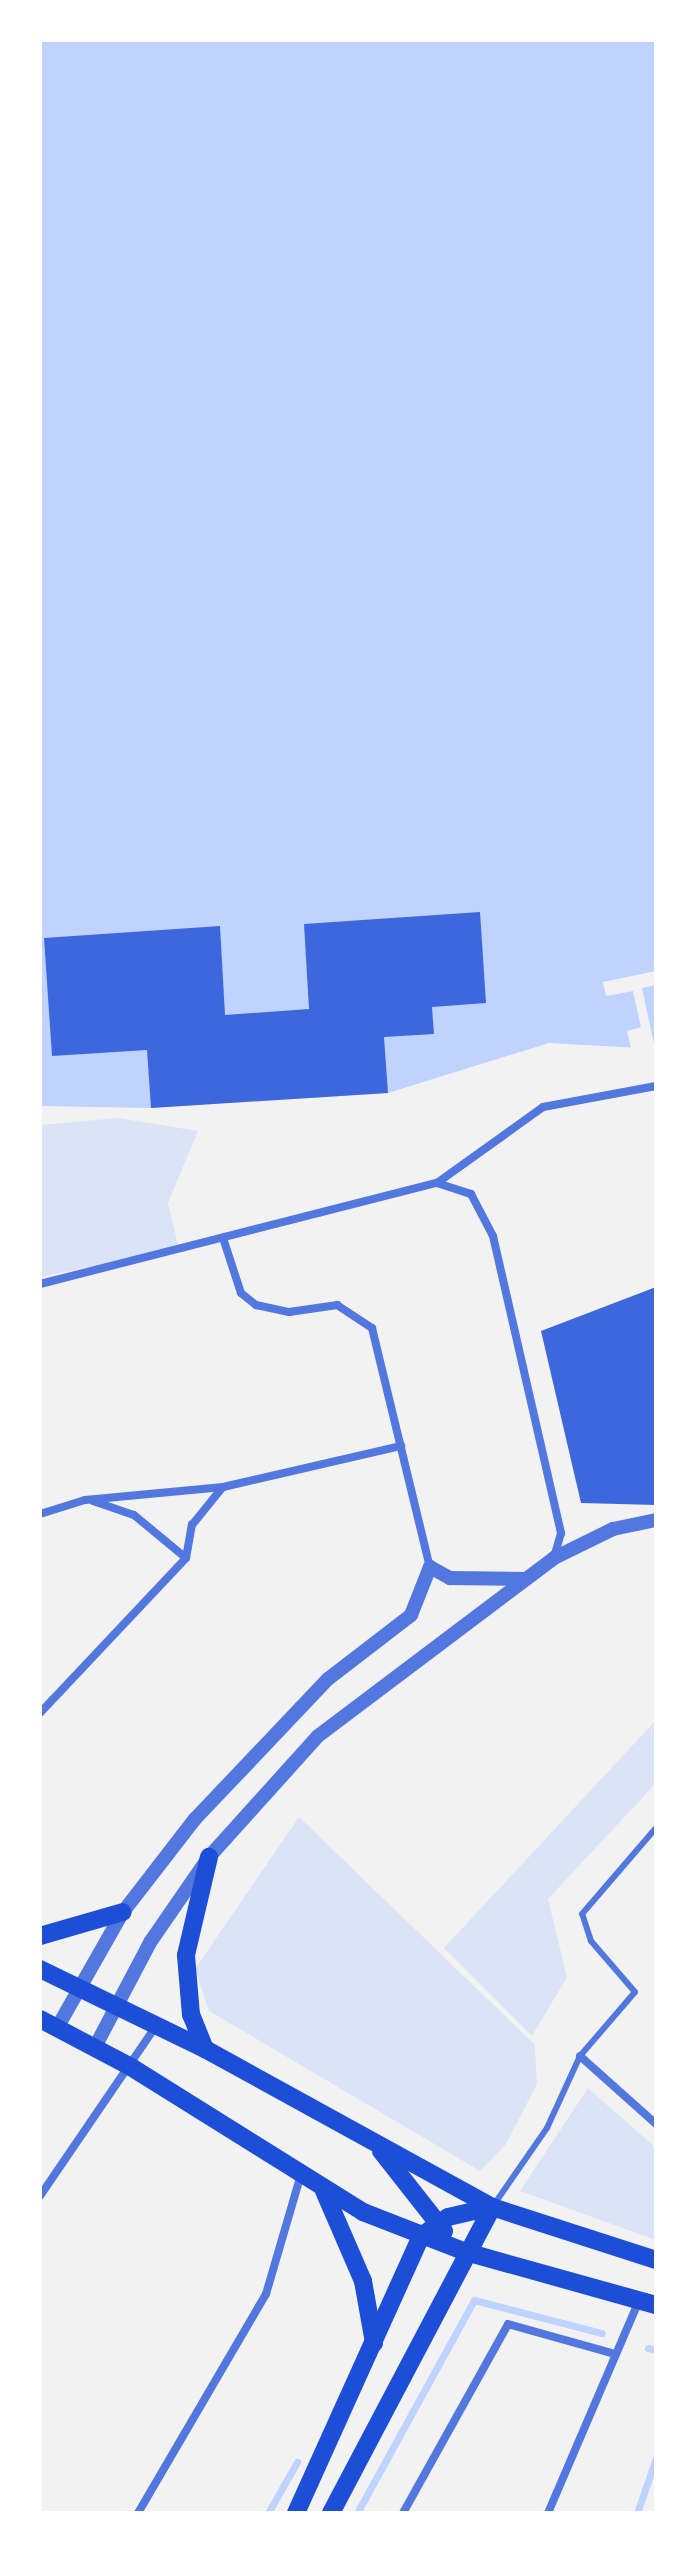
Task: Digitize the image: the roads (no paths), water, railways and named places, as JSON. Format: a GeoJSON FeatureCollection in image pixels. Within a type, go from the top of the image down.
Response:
{"type":"FeatureCollection","features":[{"type":"Feature","properties":{"kind":"main road"},"geometry":{"type":"LineString","coordinates":[[205,2049],[191,2015],[186,1955],[209,1857]]}},
{"type":"Feature","properties":{"kind":"main road"},"geometry":{"type":"LineString","coordinates":[[40,1936],[123,1912]]}},
{"type":"Feature","properties":{"kind":"main road"},"geometry":{"type":"LineString","coordinates":[[40,1969],[205,2049],[379,2148],[492,2207],[656,2260]]}},
{"type":"Feature","properties":{"kind":"main road"},"geometry":{"type":"LineString","coordinates":[[40,2019],[131,2067],[324,2191],[421,2236],[466,2252],[648,2302]]}},
{"type":"Feature","properties":{"kind":"main road"},"geometry":{"type":"LineString","coordinates":[[379,2148],[436,2223],[466,2252]]}},
{"type":"Feature","properties":{"kind":"main road"},"geometry":{"type":"LineString","coordinates":[[324,2191],[363,2281],[374,2344]]}},
{"type":"Feature","properties":{"kind":"main road"},"geometry":{"type":"LineString","coordinates":[[296,2513],[421,2236],[436,2223],[492,2207]]}},
{"type":"Feature","properties":{"kind":"main road"},"geometry":{"type":"LineString","coordinates":[[331,2513],[492,2207]]}},
{"type":"Feature","properties":{"kind":"street"},"geometry":{"type":"LineString","coordinates":[[40,1284],[437,1183],[543,1107],[656,1086]]}},
{"type":"Feature","properties":{"kind":"street"},"geometry":{"type":"LineString","coordinates":[[437,1183],[471,1194],[493,1236],[561,1533],[554,1558]]}},
{"type":"Feature","properties":{"kind":"street"},"geometry":{"type":"LineString","coordinates":[[57,2028],[123,1912],[275,1731],[411,1615],[430,1567],[372,1328],[337,1305],[289,1312],[256,1305],[241,1293],[223,1238]]}},
{"type":"Feature","properties":{"kind":"street"},"geometry":{"type":"LineString","coordinates":[[40,1514],[89,1500],[223,1487],[401,1446]]}},
{"type":"Feature","properties":{"kind":"street"},"geometry":{"type":"LineString","coordinates":[[40,1713],[186,1558],[192,1525],[223,1487]]}},
{"type":"Feature","properties":{"kind":"street"},"geometry":{"type":"LineString","coordinates":[[89,1500],[134,1515],[186,1558]]}},
{"type":"Feature","properties":{"kind":"street"},"geometry":{"type":"LineString","coordinates":[[95,2047],[209,1857],[318,1736],[554,1558],[587,1538],[656,1520]]}},
{"type":"Feature","properties":{"kind":"street"},"geometry":{"type":"LineString","coordinates":[[430,1567],[450,1578],[527,1579]]}},
{"type":"Feature","properties":{"kind":"street"},"geometry":{"type":"LineString","coordinates":[[40,2196],[131,2067],[156,2025]]}},
{"type":"Feature","properties":{"kind":"street"},"geometry":{"type":"LineString","coordinates":[[580,2056],[656,2124]]}},
{"type":"Feature","properties":{"kind":"street"},"geometry":{"type":"LineString","coordinates":[[138,2513],[266,2294],[300,2178]]}},
{"type":"Feature","properties":{"kind":"street"},"geometry":{"type":"LineString","coordinates":[[548,2513],[611,2353],[648,2302]]}},
{"type":"Feature","properties":{"kind":"street"},"geometry":{"type":"LineString","coordinates":[[403,2513],[508,2324],[611,2353]]}},
{"type":"Feature","properties":{"kind":"lane"},"geometry":{"type":"LineString","coordinates":[[492,2207],[547,2128],[580,2056],[635,1992],[591,1941],[582,1914],[656,1828]]}},
{"type":"Feature","properties":{"kind":"water"},"geometry":{"type":"Polygon","coordinates":[[[40,40],[656,40],[656,1049],[549,1043],[388,1093],[151,1108],[40,1106],[40,40]]]}},
{"type":"Feature","properties":{"kind":"waterway"},"geometry":{"type":"LineString","coordinates":[[357,2513],[474,2300],[602,2333]]}},
{"type":"Feature","properties":{"kind":"waterway"},"geometry":{"type":"LineString","coordinates":[[648,2348],[656,2350]]}},
{"type":"Feature","properties":{"kind":"waterway"},"geometry":{"type":"LineString","coordinates":[[637,2513],[656,2458]]}},
{"type":"Feature","properties":{"kind":"waterway"},"geometry":{"type":"LineString","coordinates":[[268,2513],[297,2462]]}}]}
